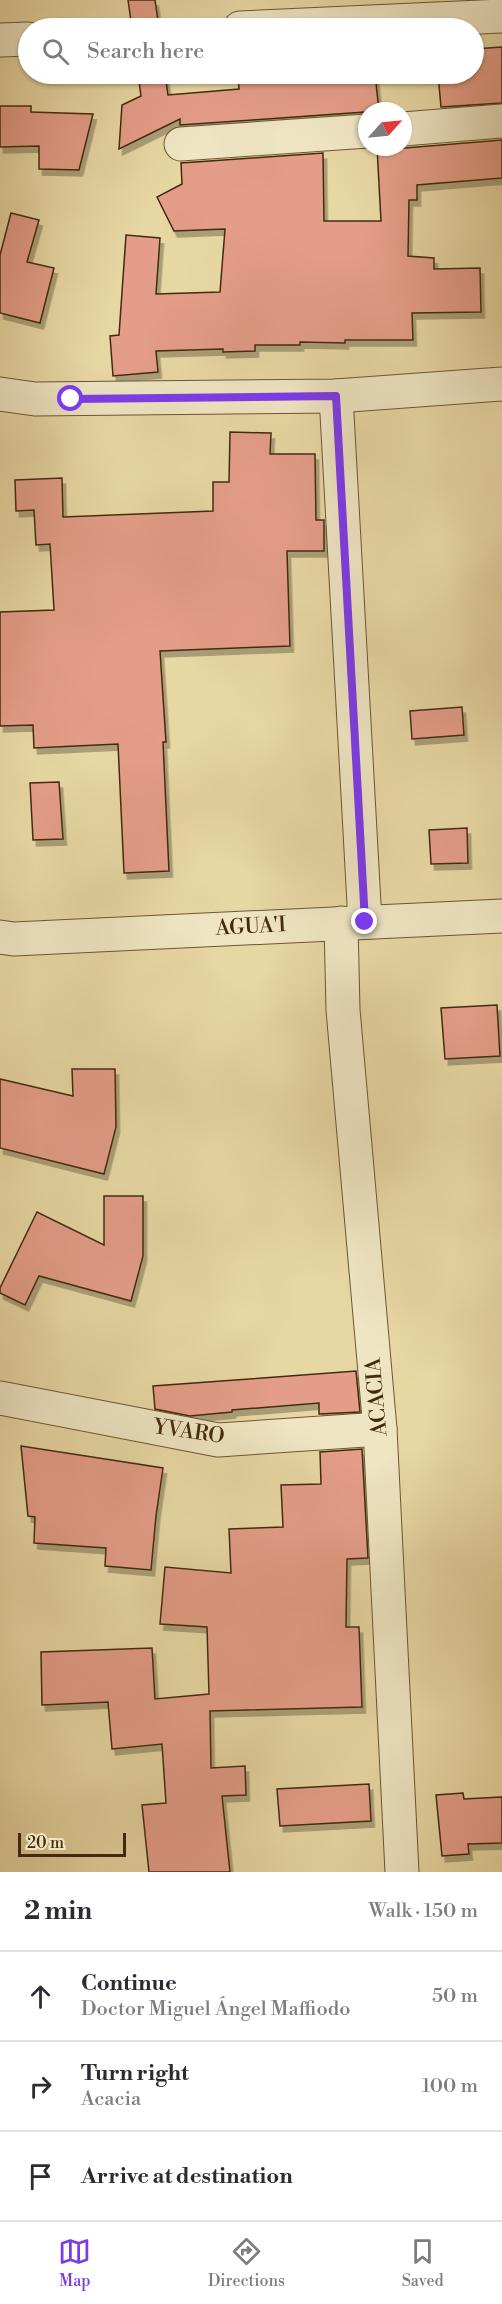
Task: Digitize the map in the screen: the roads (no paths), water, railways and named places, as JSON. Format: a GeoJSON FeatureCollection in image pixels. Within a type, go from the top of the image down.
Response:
{"type":"FeatureCollection","features":[{"type":"Feature","properties":{"kind":"street"},"geometry":{"type":"LineString","coordinates":[[458,18],[502,16]]}},
{"type":"Feature","properties":{"kind":"street"},"geometry":{"type":"LineString","coordinates":[[0,40],[18,39]]}},
{"type":"Feature","properties":{"kind":"street"},"geometry":{"type":"LineString","coordinates":[[412,128],[502,121]]}},
{"type":"Feature","properties":{"kind":"street"},"geometry":{"type":"LineString","coordinates":[[181,144],[358,132]]}},
{"type":"Feature","properties":{"kind":"street"},"geometry":{"type":"LineString","coordinates":[[0,394],[35,399],[336,396],[502,384]]}},
{"type":"Feature","properties":{"kind":"street","name":"ACACIA"},"geometry":{"type":"LineString","coordinates":[[336,396],[353,923],[343,1010],[380,1429],[402,1872]]}},
{"type":"Feature","properties":{"kind":"street","name":"AGUA'I"},"geometry":{"type":"LineString","coordinates":[[0,937],[14,939],[502,916]]}},
{"type":"Feature","properties":{"kind":"street","name":"YVARO"},"geometry":{"type":"LineString","coordinates":[[0,1398],[218,1440],[380,1429]]}}]}
